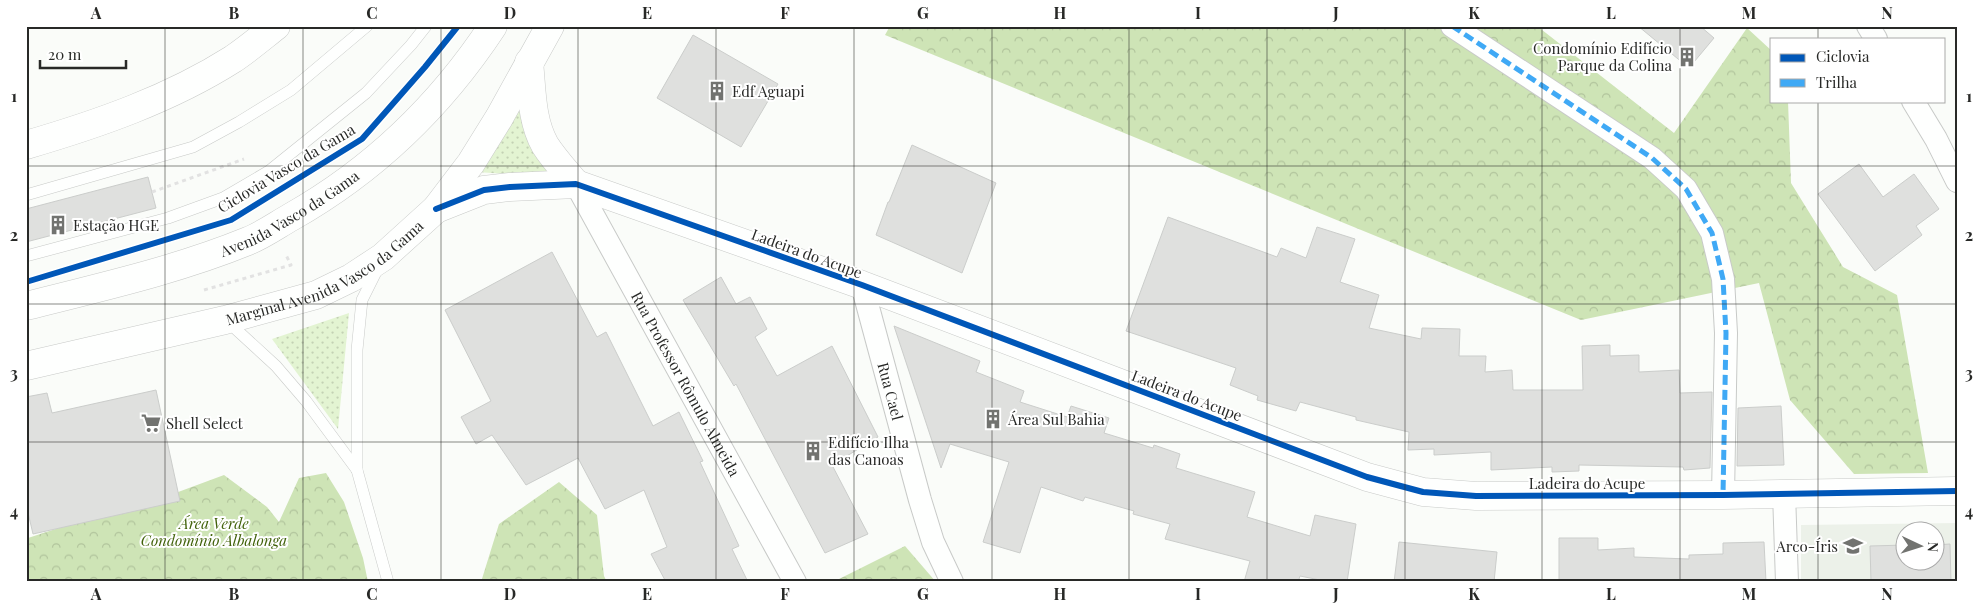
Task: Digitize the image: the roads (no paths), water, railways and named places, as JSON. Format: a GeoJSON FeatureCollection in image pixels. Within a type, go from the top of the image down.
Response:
{"type":"FeatureCollection","features":[{"type":"Feature","properties":{"kind":"street"},"geometry":{"type":"LineString","coordinates":[[26,145],[136,108],[184,87],[235,58],[276,26]]}},
{"type":"Feature","properties":{"kind":"street","name":"Avenida Vasco da Gama"},"geometry":{"type":"LineString","coordinates":[[26,306],[178,266],[250,240],[318,202],[365,169],[406,134],[452,84],[493,26]]}},
{"type":"Feature","properties":{"kind":"street","name":"Marginal Avenida Vasco da Gama"},"geometry":{"type":"LineString","coordinates":[[26,366],[225,320],[316,295],[351,278],[383,258],[436,209],[475,156],[499,118],[550,26]]}},
{"type":"Feature","properties":{"kind":"street"},"geometry":{"type":"LineString","coordinates":[[1452,26],[1652,158],[1686,190],[1712,233],[1723,279],[1726,333],[1723,495]]}},
{"type":"Feature","properties":{"kind":"street"},"geometry":{"type":"LineString","coordinates":[[1868,26],[1875,38]]}},
{"type":"Feature","properties":{"kind":"street"},"geometry":{"type":"LineString","coordinates":[[529,62],[534,113],[539,131],[546,145],[576,184]]}},
{"type":"Feature","properties":{"kind":"street"},"geometry":{"type":"LineString","coordinates":[[1914,102],[1936,139],[1957,181]]}},
{"type":"Feature","properties":{"kind":"street","name":"Ladeira do Acupe"},"geometry":{"type":"LineString","coordinates":[[436,209],[484,190],[510,186],[576,184],[862,285],[1366,477],[1423,492],[1476,496],[1723,495],[1957,491]]}},
{"type":"Feature","properties":{"kind":"street","name":"Rua Professor Rômulo Almeida"},"geometry":{"type":"LineString","coordinates":[[576,184],[794,582]]}},
{"type":"Feature","properties":{"kind":"street","name":"Rua Cael"},"geometry":{"type":"LineString","coordinates":[[862,285],[920,500],[933,542],[952,582]]}},
{"type":"Feature","properties":{"kind":"street"},"geometry":{"type":"LineString","coordinates":[[1784,493],[1786,582]]}},
{"type":"Feature","properties":{"kind":"lane"},"geometry":{"type":"LineString","coordinates":[[26,195],[193,146],[239,122],[291,90],[368,26]]}},
{"type":"Feature","properties":{"kind":"lane"},"geometry":{"type":"LineString","coordinates":[[26,256],[168,218],[223,198],[269,171],[366,93],[411,45],[426,26]]}},
{"type":"Feature","properties":{"kind":"lane"},"geometry":{"type":"LineString","coordinates":[[383,258],[362,300],[358,350],[357,470],[388,582]]}},
{"type":"Feature","properties":{"kind":"lane"},"geometry":{"type":"LineString","coordinates":[[225,320],[276,366],[306,401],[357,470]]}},
{"type":"Feature","properties":{"kind":"place","name":"Condomínio Edifício Parque da Colina"},"geometry":{"type":"Point","coordinates":[1687,57]}},
{"type":"Feature","properties":{"kind":"place","name":"Edf Aguapi"},"geometry":{"type":"Point","coordinates":[717,91]}},
{"type":"Feature","properties":{"kind":"place","name":"Estação HGE"},"geometry":{"type":"Point","coordinates":[58,225]}},
{"type":"Feature","properties":{"kind":"place","name":"Área Sul Bahia"},"geometry":{"type":"Point","coordinates":[993,419]}},
{"type":"Feature","properties":{"kind":"place","name":"Shell Select"},"geometry":{"type":"Point","coordinates":[151,423]}},
{"type":"Feature","properties":{"kind":"place","name":"Edifício Ilha das Canoas"},"geometry":{"type":"Point","coordinates":[813,451]}},
{"type":"Feature","properties":{"kind":"place","name":"Arco-Íris"},"geometry":{"type":"Point","coordinates":[1853,546]}},
{"type":"Feature","properties":{"kind":"park label","name":"Área Verde Condomínio Albalonga"},"geometry":{"type":"Point","coordinates":[214,532]}}]}
